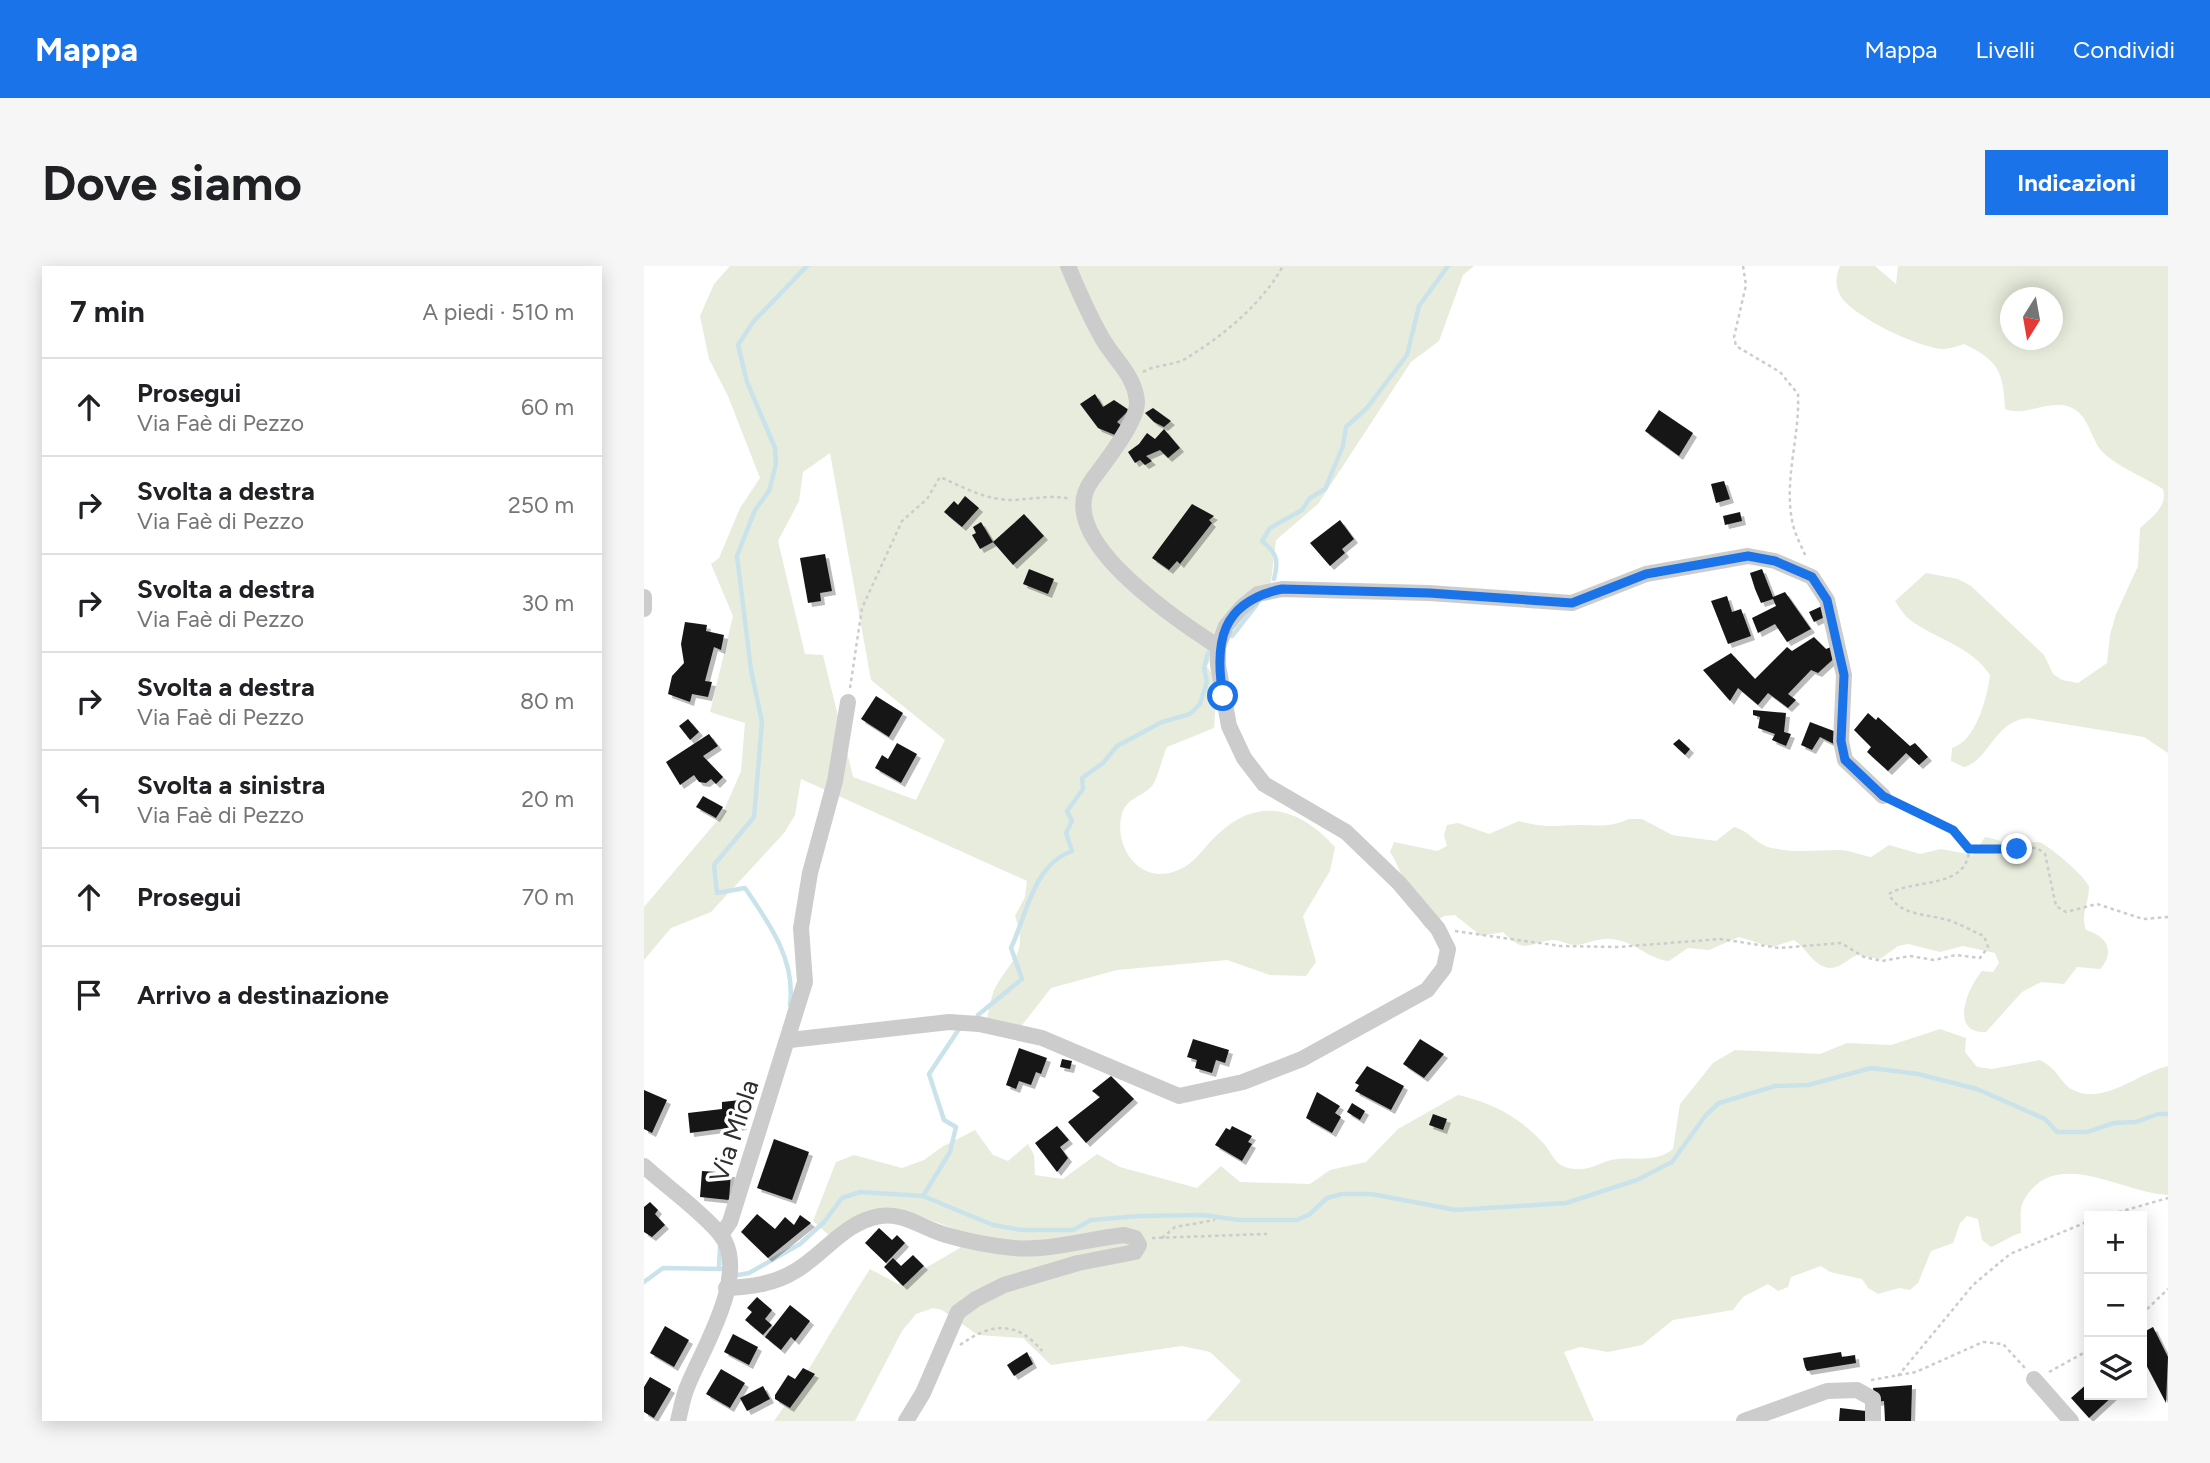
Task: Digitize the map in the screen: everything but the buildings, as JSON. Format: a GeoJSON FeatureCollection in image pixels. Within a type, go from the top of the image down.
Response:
{"type":"FeatureCollection","features":[{"type":"Feature","properties":{"kind":"street"},"geometry":{"type":"LineString","coordinates":[[1068,266],[1103,340],[1132,379],[1137,406],[1104,465],[1090,483],[1082,502],[1088,527],[1129,582],[1218,647]]}},
{"type":"Feature","properties":{"kind":"street"},"geometry":{"type":"LineString","coordinates":[[790,1040],[949,1022],[979,1024],[1042,1038],[1179,1096],[1243,1082],[1303,1059],[1427,990],[1444,968],[1448,949],[1438,929],[1399,883],[1346,832],[1264,784],[1244,758],[1229,726],[1217,665],[1218,647],[1226,626],[1241,608],[1258,594],[1282,589],[1429,593],[1572,603],[1646,574],[1748,556],[1775,561],[1812,577],[1827,600],[1844,675],[1841,741],[1845,760],[1883,796]]}},
{"type":"Feature","properties":{"kind":"street"},"geometry":{"type":"LineString","coordinates":[[644,597],[644,609]]}},
{"type":"Feature","properties":{"kind":"street","name":"Via Miola"},"geometry":{"type":"LineString","coordinates":[[721,1235],[730,1223],[790,1040],[805,982],[801,928],[810,873],[835,780],[848,702]]}},
{"type":"Feature","properties":{"kind":"street"},"geometry":{"type":"LineString","coordinates":[[644,1166],[721,1235],[728,1252],[729,1273],[717,1326],[687,1387],[678,1421]]}},
{"type":"Feature","properties":{"kind":"street"},"geometry":{"type":"LineString","coordinates":[[726,1288],[749,1287],[776,1281],[798,1270],[858,1221],[884,1215],[919,1222],[943,1235],[1015,1248],[1053,1248],[1124,1235],[1135,1238],[1139,1245],[1135,1252],[1078,1263],[1004,1284],[958,1312],[923,1393],[906,1421]]}},
{"type":"Feature","properties":{"kind":"street"},"geometry":{"type":"LineString","coordinates":[[2034,1379],[2071,1421]]}},
{"type":"Feature","properties":{"kind":"street"},"geometry":{"type":"LineString","coordinates":[[1744,1421],[1827,1391],[1857,1390],[1873,1399],[1873,1421]]}},
{"type":"Feature","properties":{"kind":"path"},"geometry":{"type":"LineString","coordinates":[[1132,379],[1148,369],[1182,361],[1248,312],[1272,287],[1283,266]]}},
{"type":"Feature","properties":{"kind":"path"},"geometry":{"type":"LineString","coordinates":[[1743,266],[1746,285],[1734,337],[1736,346],[1780,372],[1798,394],[1790,506],[1792,522],[1812,577]]}},
{"type":"Feature","properties":{"kind":"path"},"geometry":{"type":"LineString","coordinates":[[848,702],[862,608],[902,522],[927,499],[940,477],[981,496],[1009,500],[1053,495],[1082,502]]}},
{"type":"Feature","properties":{"kind":"path"},"geometry":{"type":"LineString","coordinates":[[1438,929],[1560,946],[1618,947],[1720,939],[1779,948],[1841,943],[1864,957],[1882,961],[1910,956],[1934,960],[1956,955],[1980,958],[1988,947],[1983,936],[1946,920],[1922,916],[1892,902],[1889,894],[1896,889],[1939,881],[1961,870],[1969,860],[1969,849],[1953,830],[1883,796]]}},
{"type":"Feature","properties":{"kind":"path"},"geometry":{"type":"LineString","coordinates":[[1969,849],[2037,848],[2045,854],[2056,906],[2066,912],[2096,904],[2143,919],[2168,918]]}},
{"type":"Feature","properties":{"kind":"path"},"geometry":{"type":"LineString","coordinates":[[2122,1211],[2168,1198]]}},
{"type":"Feature","properties":{"kind":"path"},"geometry":{"type":"LineString","coordinates":[[1162,1238],[1175,1227],[1215,1220]]}},
{"type":"Feature","properties":{"kind":"path"},"geometry":{"type":"LineString","coordinates":[[1898,1376],[1973,1285],[2010,1254],[2084,1223]]}},
{"type":"Feature","properties":{"kind":"path"},"geometry":{"type":"LineString","coordinates":[[1135,1238],[1267,1234]]}},
{"type":"Feature","properties":{"kind":"path"},"geometry":{"type":"LineString","coordinates":[[2147,1309],[2168,1289]]}},
{"type":"Feature","properties":{"kind":"path"},"geometry":{"type":"LineString","coordinates":[[957,1347],[975,1334],[1010,1327],[1028,1335],[1042,1351]]}},
{"type":"Feature","properties":{"kind":"path"},"geometry":{"type":"LineString","coordinates":[[1857,1390],[1881,1376],[1916,1373],[1983,1342],[2003,1344],[2034,1379],[2084,1353]]}},
{"type":"Feature","properties":{"kind":"shaded area"},"geometry":{"type":"Polygon","coordinates":[[[730,266],[1474,266],[1463,275],[1439,341],[1411,362],[1318,504],[1276,540],[1270,590],[1224,636],[1207,666],[1217,683],[1214,728],[1167,747],[1154,783],[1127,804],[1122,814],[1121,838],[1131,859],[1139,867],[1160,874],[1187,866],[1232,822],[1263,811],[1278,811],[1293,816],[1322,834],[1335,847],[1330,871],[1303,916],[1316,962],[1306,976],[1270,975],[1227,960],[1117,970],[1051,988],[1019,1029],[987,1018],[994,990],[1017,954],[1020,939],[1015,916],[1025,897],[1027,881],[801,779],[795,815],[784,833],[711,912],[671,928],[644,960],[644,907],[722,815],[741,771],[745,723],[710,712],[733,616],[711,564],[719,558],[740,508],[760,478],[728,396],[709,359],[700,316],[714,284],[730,266]],[[830,453],[803,472],[799,501],[778,541],[805,654],[823,655],[853,777],[916,800],[945,740],[871,680],[830,453]]]}},
{"type":"Feature","properties":{"kind":"shaded area"},"geometry":{"type":"Polygon","coordinates":[[[1840,266],[1875,266],[1896,284],[1898,266],[2168,266],[2168,753],[2144,737],[2028,718],[2007,726],[1973,763],[1964,767],[1951,761],[1952,748],[1968,737],[1979,718],[1990,675],[1962,649],[1909,619],[1895,601],[1926,573],[1958,579],[1971,586],[2044,655],[2053,674],[2062,680],[2078,683],[2107,663],[2110,635],[2116,614],[2138,566],[2140,528],[2161,506],[2163,489],[2105,455],[2083,417],[2074,409],[2057,405],[2022,411],[2005,409],[2000,376],[1985,356],[1964,344],[1943,349],[1932,347],[1885,329],[1845,302],[1839,293],[1837,276],[1840,266]]]}},
{"type":"Feature","properties":{"kind":"shaded area"},"geometry":{"type":"Polygon","coordinates":[[[1642,819],[1672,835],[1716,841],[1734,827],[1762,844],[1781,850],[1843,850],[1871,857],[1889,845],[1920,854],[1941,849],[1973,855],[1985,837],[2017,846],[2038,842],[2075,869],[2087,883],[2089,893],[2084,913],[2086,930],[2104,940],[2108,957],[2100,969],[2077,967],[2064,984],[2041,982],[2022,992],[1986,1032],[1975,1031],[1968,1026],[1964,1009],[1971,988],[1982,971],[1993,972],[1999,963],[1995,953],[1963,946],[1940,952],[1908,944],[1898,946],[1880,959],[1857,955],[1839,966],[1829,968],[1818,963],[1794,940],[1772,947],[1739,937],[1709,950],[1688,948],[1669,961],[1661,960],[1619,940],[1610,939],[1578,945],[1555,940],[1527,946],[1510,939],[1503,932],[1481,936],[1455,915],[1444,916],[1426,928],[1390,852],[1394,842],[1437,851],[1447,846],[1444,835],[1447,825],[1458,823],[1489,834],[1519,821],[1547,826],[1603,825],[1642,819]]]}},
{"type":"Feature","properties":{"kind":"shaded area"},"geometry":{"type":"Polygon","coordinates":[[[1940,1029],[1966,1038],[1965,1052],[1977,1067],[1992,1069],[2040,1060],[2067,1086],[2083,1093],[2095,1094],[2120,1087],[2168,1066],[2168,1195],[2090,1176],[2053,1176],[2037,1184],[2022,1203],[2021,1233],[1991,1247],[1982,1240],[1978,1219],[1967,1216],[1960,1223],[1953,1243],[1931,1251],[1918,1283],[1910,1290],[1899,1288],[1878,1294],[1868,1288],[1862,1279],[1830,1272],[1821,1266],[1791,1277],[1788,1287],[1778,1291],[1768,1284],[1743,1297],[1733,1310],[1673,1320],[1642,1345],[1608,1352],[1580,1347],[1564,1352],[1594,1421],[1206,1421],[1241,1381],[1210,1352],[1182,1346],[1051,1365],[1023,1338],[978,1335],[942,1310],[933,1308],[916,1314],[902,1331],[855,1421],[774,1421],[800,1384],[870,1269],[898,1284],[960,1248],[962,1232],[915,1214],[831,1237],[813,1221],[836,1162],[854,1155],[902,1168],[924,1160],[975,1130],[993,1155],[1008,1161],[1028,1144],[1034,1155],[1035,1175],[1063,1179],[1097,1154],[1120,1167],[1197,1188],[1221,1166],[1240,1182],[1310,1184],[1330,1170],[1366,1162],[1398,1129],[1458,1095],[1489,1104],[1510,1115],[1539,1138],[1560,1164],[1581,1169],[1612,1160],[1653,1158],[1673,1149],[1680,1104],[1713,1063],[1735,1050],[1820,1054],[1847,1043],[1891,1045],[1940,1029]]]}},
{"type":"Feature","properties":{"kind":"waterway"},"geometry":{"type":"LineString","coordinates":[[790,1005],[789,973],[779,943],[745,888],[717,893],[714,865],[754,817],[762,722],[751,670],[737,556],[755,510],[769,491],[776,464],[775,448],[747,382],[738,345],[753,322],[807,266]]}},
{"type":"Feature","properties":{"kind":"waterway"},"geometry":{"type":"LineString","coordinates":[[1274,579],[1276,557],[1262,541],[1270,528],[1302,510],[1310,498],[1325,489],[1343,446],[1346,427],[1367,408],[1407,355],[1419,306],[1448,266]]}},
{"type":"Feature","properties":{"kind":"waterway"},"geometry":{"type":"LineString","coordinates":[[1232,636],[1257,604]]}},
{"type":"Feature","properties":{"kind":"waterway"},"geometry":{"type":"LineString","coordinates":[[978,1015],[1022,979],[1011,948],[1040,879],[1048,867],[1072,851],[1066,833],[1072,821],[1067,811],[1083,789],[1082,778],[1103,763],[1117,746],[1162,722],[1190,714],[1200,704],[1207,682],[1204,668],[1208,653]]}},
{"type":"Feature","properties":{"kind":"waterway"},"geometry":{"type":"LineString","coordinates":[[923,1196],[950,1152],[956,1127],[944,1120],[929,1074],[959,1029]]}},
{"type":"Feature","properties":{"kind":"waterway"},"geometry":{"type":"LineString","coordinates":[[738,1275],[749,1273],[800,1244],[824,1222],[842,1198],[860,1192],[923,1196],[993,1225],[1022,1230],[1073,1230],[1091,1220],[1140,1216],[1203,1215],[1239,1220],[1297,1220],[1310,1214],[1327,1198],[1342,1194],[1371,1194],[1456,1210],[1566,1203],[1637,1180],[1672,1162],[1706,1115],[1719,1103],[1775,1086],[1808,1085],[1871,1068],[1918,1074],[1977,1089],[2045,1119],[2057,1132],[2087,1132],[2114,1123],[2136,1122],[2158,1114],[2168,1114]]}},
{"type":"Feature","properties":{"kind":"waterway"},"geometry":{"type":"LineString","coordinates":[[719,1267],[720,1247]]}},
{"type":"Feature","properties":{"kind":"waterway"},"geometry":{"type":"LineString","coordinates":[[644,1282],[663,1268],[724,1269]]}},
{"type":"Feature","properties":{"kind":"route"},"geometry":{"type":"LineString","coordinates":[[1223,696],[1217,665],[1218,647],[1226,626],[1241,608],[1258,594],[1282,589],[1429,593],[1572,603],[1646,574],[1748,556],[1775,561],[1812,577],[1827,600],[1836,630],[1844,675],[1841,741],[1845,760],[1883,796],[1928,815],[1953,830],[1969,849],[2017,849]]}}]}
